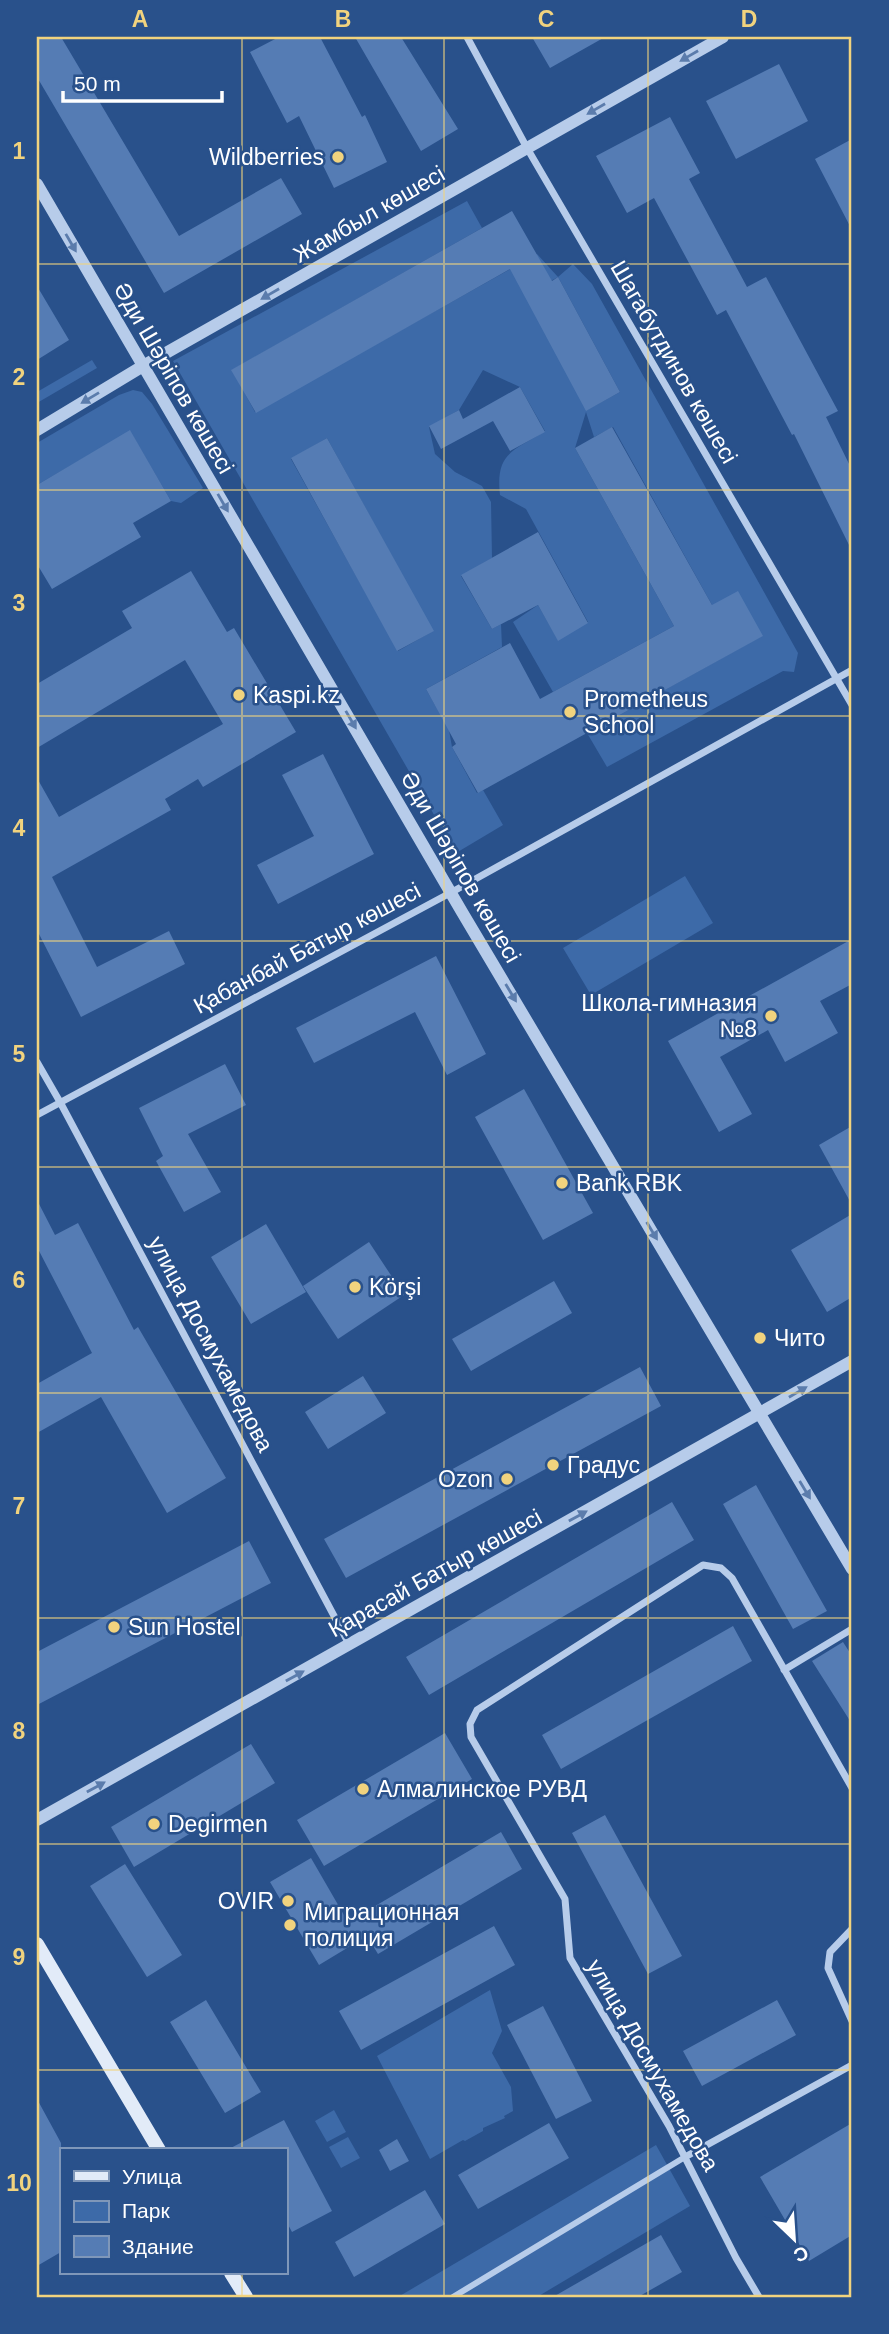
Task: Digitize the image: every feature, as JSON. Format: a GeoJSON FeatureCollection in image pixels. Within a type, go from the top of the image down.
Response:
{"type":"FeatureCollection","features":[{"type":"Feature","properties":{"kind":"main road"},"geometry":{"type":"LineString","coordinates":[[37,1944],[158,2148]]}},
{"type":"Feature","properties":{"kind":"main road"},"geometry":{"type":"LineString","coordinates":[[232,2274],[246,2297]]}},
{"type":"Feature","properties":{"kind":"street","name":"Шагабутдинов көшесі"},"geometry":{"type":"LineString","coordinates":[[467,37],[527,148],[852,705]]}},
{"type":"Feature","properties":{"kind":"street","name":"Жамбыл көшесі"},"geometry":{"type":"LineString","coordinates":[[37,430],[143,366],[723,37]]}},
{"type":"Feature","properties":{"kind":"street","name":"Әди Шәріпов көшесі"},"geometry":{"type":"LineString","coordinates":[[37,184],[852,1569]]}},
{"type":"Feature","properties":{"kind":"street","name":"Қабанбай Батыр көшесі"},"geometry":{"type":"LineString","coordinates":[[37,1115],[452,892],[852,670]]}},
{"type":"Feature","properties":{"kind":"street","name":"улица Досмухамедова"},"geometry":{"type":"LineString","coordinates":[[37,1062],[349,1645]]}},
{"type":"Feature","properties":{"kind":"street","name":"Қарасай Батыр көшесі"},"geometry":{"type":"LineString","coordinates":[[37,1821],[852,1361]]}},
{"type":"Feature","properties":{"kind":"street","name":"улица Досмухамедова"},"geometry":{"type":"LineString","coordinates":[[759,2297],[736,2258],[685,2157],[570,1958],[565,1899],[471,1737],[470,1724],[477,1710],[704,1565],[721,1568],[732,1578],[784,1670]]}},
{"type":"Feature","properties":{"kind":"street"},"geometry":{"type":"LineString","coordinates":[[852,1629],[784,1670],[852,1788]]}},
{"type":"Feature","properties":{"kind":"street"},"geometry":{"type":"LineString","coordinates":[[852,1929],[830,1952],[828,1968],[852,2021]]}},
{"type":"Feature","properties":{"kind":"street"},"geometry":{"type":"LineString","coordinates":[[453,2297],[685,2157],[852,2065]]}},
{"type":"Feature","properties":{"kind":"green space"},"geometry":{"type":"Polygon","coordinates":[[[467,201],[482,228],[232,370],[255,412],[537,254],[558,277],[573,264],[592,284],[798,653],[794,672],[783,671],[607,767],[587,733],[762,636],[712,605],[613,427],[594,437],[586,412],[575,448],[674,626],[553,692],[513,622],[538,605],[558,640],[588,622],[526,509],[500,495],[499,480],[504,461],[516,448],[545,431],[520,387],[483,370],[459,410],[429,427],[435,454],[455,472],[482,486],[491,502],[492,558],[461,576],[492,629],[501,624],[502,647],[426,689],[449,730],[452,747],[477,793],[483,790],[503,825],[456,853],[173,361],[467,201]],[[558,277],[525,295],[587,410],[620,392],[558,277]],[[327,438],[291,459],[398,651],[433,631],[327,438]]]}},
{"type":"Feature","properties":{"kind":"green space"},"geometry":{"type":"Polygon","coordinates":[[[92,360],[97,368],[37,403],[37,392],[92,360]]]}},
{"type":"Feature","properties":{"kind":"green space"},"geometry":{"type":"Polygon","coordinates":[[[133,390],[142,392],[152,404],[203,488],[181,503],[171,501],[130,431],[37,485],[37,443],[119,395],[133,390]]]}},
{"type":"Feature","properties":{"kind":"green space"},"geometry":{"type":"Polygon","coordinates":[[[685,876],[713,923],[591,995],[563,948],[685,876]]]}},
{"type":"Feature","properties":{"kind":"green space"},"geometry":{"type":"Polygon","coordinates":[[[490,1990],[502,2031],[492,2053],[511,2087],[513,2111],[504,2116],[505,2118],[483,2128],[483,2131],[430,2159],[377,2056],[490,1990]]]}},
{"type":"Feature","properties":{"kind":"green space"},"geometry":{"type":"Polygon","coordinates":[[[334,2110],[346,2132],[327,2142],[315,2121],[334,2110]]]}},
{"type":"Feature","properties":{"kind":"green space"},"geometry":{"type":"Polygon","coordinates":[[[348,2137],[360,2158],[341,2168],[329,2147],[348,2137]]]}},
{"type":"Feature","properties":{"kind":"green space"},"geometry":{"type":"Polygon","coordinates":[[[656,2145],[690,2206],[537,2297],[398,2297],[656,2145]]]}},
{"type":"Feature","properties":{"kind":"building"},"geometry":{"type":"Polygon","coordinates":[[[37,37],[61,37],[179,236],[281,178],[302,214],[164,293],[37,77],[37,37]]]}},
{"type":"Feature","properties":{"kind":"building"},"geometry":{"type":"Polygon","coordinates":[[[279,37],[320,37],[362,117],[365,115],[387,162],[334,188],[299,116],[287,123],[250,52],[279,37]]]}},
{"type":"Feature","properties":{"kind":"building"},"geometry":{"type":"Polygon","coordinates":[[[355,37],[401,37],[458,129],[421,151],[355,37]]]}},
{"type":"Feature","properties":{"kind":"building"},"geometry":{"type":"Polygon","coordinates":[[[532,37],[605,37],[550,68],[532,37]]]}},
{"type":"Feature","properties":{"kind":"building"},"geometry":{"type":"Polygon","coordinates":[[[779,64],[808,121],[736,159],[706,101],[779,64]]]}},
{"type":"Feature","properties":{"kind":"building"},"geometry":{"type":"Polygon","coordinates":[[[670,117],[700,173],[689,179],[747,287],[766,277],[838,411],[826,417],[852,470],[852,551],[794,434],[792,435],[726,310],[717,315],[654,198],[627,213],[596,156],[670,117]]]}},
{"type":"Feature","properties":{"kind":"building"},"geometry":{"type":"Polygon","coordinates":[[[852,139],[852,230],[815,159],[852,139]]]}},
{"type":"Feature","properties":{"kind":"building"},"geometry":{"type":"Polygon","coordinates":[[[512,211],[552,281],[558,277],[620,392],[586,411],[510,269],[256,413],[231,370],[512,211]]]}},
{"type":"Feature","properties":{"kind":"building"},"geometry":{"type":"Polygon","coordinates":[[[37,286],[69,340],[37,360],[37,286]]]}},
{"type":"Feature","properties":{"kind":"building"},"geometry":{"type":"Polygon","coordinates":[[[520,387],[545,432],[510,451],[493,421],[441,449],[429,426],[459,410],[463,419],[520,387]]]}},
{"type":"Feature","properties":{"kind":"building"},"geometry":{"type":"Polygon","coordinates":[[[612,427],[712,605],[738,591],[763,636],[478,793],[452,747],[456,744],[426,689],[510,643],[540,699],[674,626],[575,448],[612,427]]]}},
{"type":"Feature","properties":{"kind":"building"},"geometry":{"type":"Polygon","coordinates":[[[130,430],[171,501],[133,523],[141,537],[52,589],[37,564],[37,485],[130,430]]]}},
{"type":"Feature","properties":{"kind":"building"},"geometry":{"type":"Polygon","coordinates":[[[327,438],[434,631],[397,651],[291,458],[327,438]]]}},
{"type":"Feature","properties":{"kind":"building"},"geometry":{"type":"Polygon","coordinates":[[[538,532],[588,623],[558,641],[538,605],[492,629],[461,575],[538,532]]]}},
{"type":"Feature","properties":{"kind":"building"},"geometry":{"type":"Polygon","coordinates":[[[191,571],[227,632],[234,628],[296,732],[203,787],[198,779],[165,799],[171,810],[52,877],[97,967],[169,931],[185,964],[81,1017],[37,930],[37,778],[59,817],[223,724],[185,660],[37,748],[37,684],[132,628],[122,611],[191,571]]]}},
{"type":"Feature","properties":{"kind":"building"},"geometry":{"type":"Polygon","coordinates":[[[323,754],[374,854],[278,904],[257,865],[314,836],[282,775],[323,754]]]}},
{"type":"Feature","properties":{"kind":"building","name":"Школа-гимназия №8"},"geometry":{"type":"Polygon","coordinates":[[[852,939],[852,984],[820,1001],[838,1033],[785,1062],[768,1030],[720,1057],[752,1114],[719,1132],[668,1041],[852,939]]]}},
{"type":"Feature","properties":{"kind":"building"},"geometry":{"type":"Polygon","coordinates":[[[436,956],[486,1054],[447,1075],[415,1012],[314,1063],[296,1028],[436,956]]]}},
{"type":"Feature","properties":{"kind":"building"},"geometry":{"type":"Polygon","coordinates":[[[225,1064],[246,1105],[188,1134],[221,1192],[184,1212],[156,1161],[163,1156],[139,1108],[225,1064]]]}},
{"type":"Feature","properties":{"kind":"building"},"geometry":{"type":"Polygon","coordinates":[[[524,1089],[593,1213],[543,1240],[475,1117],[524,1089]]]}},
{"type":"Feature","properties":{"kind":"building"},"geometry":{"type":"Polygon","coordinates":[[[852,1126],[852,1205],[819,1145],[852,1126]]]}},
{"type":"Feature","properties":{"kind":"building"},"geometry":{"type":"Polygon","coordinates":[[[37,1200],[55,1235],[78,1223],[134,1330],[138,1327],[226,1478],[167,1513],[101,1397],[37,1433],[37,1384],[92,1353],[37,1247],[37,1200]]]}},
{"type":"Feature","properties":{"kind":"building"},"geometry":{"type":"Polygon","coordinates":[[[852,1214],[852,1297],[827,1312],[791,1250],[852,1214]]]}},
{"type":"Feature","properties":{"kind":"building"},"geometry":{"type":"Polygon","coordinates":[[[266,1224],[306,1292],[251,1324],[211,1257],[266,1224]]]}},
{"type":"Feature","properties":{"kind":"building"},"geometry":{"type":"Polygon","coordinates":[[[369,1242],[404,1295],[338,1339],[303,1286],[369,1242]]]}},
{"type":"Feature","properties":{"kind":"building"},"geometry":{"type":"Polygon","coordinates":[[[554,1281],[572,1313],[471,1371],[452,1339],[554,1281]]]}},
{"type":"Feature","properties":{"kind":"building"},"geometry":{"type":"Polygon","coordinates":[[[640,1367],[661,1406],[346,1578],[324,1539],[640,1367]]]}},
{"type":"Feature","properties":{"kind":"building"},"geometry":{"type":"Polygon","coordinates":[[[363,1376],[386,1413],[328,1449],[305,1412],[363,1376]]]}},
{"type":"Feature","properties":{"kind":"building"},"geometry":{"type":"Polygon","coordinates":[[[756,1485],[827,1611],[793,1629],[723,1504],[756,1485]]]}},
{"type":"Feature","properties":{"kind":"building"},"geometry":{"type":"Polygon","coordinates":[[[672,1502],[694,1540],[429,1695],[406,1657],[672,1502]]]}},
{"type":"Feature","properties":{"kind":"building"},"geometry":{"type":"Polygon","coordinates":[[[249,1541],[271,1583],[37,1705],[37,1652],[249,1541]]]}},
{"type":"Feature","properties":{"kind":"building"},"geometry":{"type":"Polygon","coordinates":[[[733,1626],[752,1661],[561,1769],[542,1735],[733,1626]]]}},
{"type":"Feature","properties":{"kind":"building"},"geometry":{"type":"Polygon","coordinates":[[[843,1642],[852,1656],[852,1724],[812,1661],[843,1642]]]}},
{"type":"Feature","properties":{"kind":"building"},"geometry":{"type":"Polygon","coordinates":[[[445,1733],[472,1779],[324,1866],[297,1820],[445,1733]]]}},
{"type":"Feature","properties":{"kind":"building"},"geometry":{"type":"Polygon","coordinates":[[[251,1744],[275,1783],[134,1867],[111,1827],[251,1744]]]}},
{"type":"Feature","properties":{"kind":"building"},"geometry":{"type":"Polygon","coordinates":[[[605,1815],[682,1956],[648,1974],[572,1833],[605,1815]]]}},
{"type":"Feature","properties":{"kind":"building"},"geometry":{"type":"Polygon","coordinates":[[[501,1832],[522,1869],[378,1954],[367,1936],[319,1965],[270,1882],[311,1858],[348,1922],[501,1832]]]}},
{"type":"Feature","properties":{"kind":"building"},"geometry":{"type":"Polygon","coordinates":[[[125,1864],[182,1955],[147,1977],[90,1886],[125,1864]]]}},
{"type":"Feature","properties":{"kind":"building"},"geometry":{"type":"Polygon","coordinates":[[[494,1926],[515,1965],[361,2050],[339,2011],[494,1926]]]}},
{"type":"Feature","properties":{"kind":"building"},"geometry":{"type":"Polygon","coordinates":[[[206,2000],[261,2092],[225,2113],[170,2022],[206,2000]]]}},
{"type":"Feature","properties":{"kind":"building"},"geometry":{"type":"Polygon","coordinates":[[[777,2000],[796,2035],[702,2086],[683,2051],[777,2000]]]}},
{"type":"Feature","properties":{"kind":"building"},"geometry":{"type":"Polygon","coordinates":[[[543,2006],[592,2101],[556,2119],[507,2025],[543,2006]]]}},
{"type":"Feature","properties":{"kind":"building"},"geometry":{"type":"Polygon","coordinates":[[[37,2099],[61,2143],[61,2148],[60,2253],[37,2266],[37,2099]]]}},
{"type":"Feature","properties":{"kind":"building"},"geometry":{"type":"Polygon","coordinates":[[[284,2120],[332,2211],[292,2232],[287,2223],[287,2148],[231,2148],[284,2120]]]}},
{"type":"Feature","properties":{"kind":"building"},"geometry":{"type":"Polygon","coordinates":[[[549,2123],[569,2158],[478,2209],[458,2175],[549,2123]]]}},
{"type":"Feature","properties":{"kind":"building"},"geometry":{"type":"Polygon","coordinates":[[[852,2123],[852,2235],[809,2261],[760,2177],[852,2123]]]}},
{"type":"Feature","properties":{"kind":"building"},"geometry":{"type":"Polygon","coordinates":[[[397,2139],[409,2161],[390,2171],[379,2150],[397,2139]]]}},
{"type":"Feature","properties":{"kind":"building"},"geometry":{"type":"Polygon","coordinates":[[[425,2190],[445,2224],[354,2277],[335,2242],[425,2190]]]}},
{"type":"Feature","properties":{"kind":"building"},"geometry":{"type":"Polygon","coordinates":[[[661,2235],[682,2272],[638,2297],[553,2297],[661,2235]]]}},
{"type":"Feature","properties":{"kind":"place","name":"Wildberries"},"geometry":{"type":"Point","coordinates":[338,157]}},
{"type":"Feature","properties":{"kind":"place","name":"Kaspi.kz"},"geometry":{"type":"Point","coordinates":[239,695]}},
{"type":"Feature","properties":{"kind":"place","name":"Prometheus School"},"geometry":{"type":"Point","coordinates":[570,712]}},
{"type":"Feature","properties":{"kind":"place","name":"Школа-гимназия №8"},"geometry":{"type":"Point","coordinates":[771,1016]}},
{"type":"Feature","properties":{"kind":"place","name":"Bank RBK"},"geometry":{"type":"Point","coordinates":[562,1183]}},
{"type":"Feature","properties":{"kind":"place","name":"Körşi"},"geometry":{"type":"Point","coordinates":[355,1287]}},
{"type":"Feature","properties":{"kind":"place","name":"Чито"},"geometry":{"type":"Point","coordinates":[760,1338]}},
{"type":"Feature","properties":{"kind":"place","name":"Градус"},"geometry":{"type":"Point","coordinates":[553,1465]}},
{"type":"Feature","properties":{"kind":"place","name":"Ozon"},"geometry":{"type":"Point","coordinates":[507,1479]}},
{"type":"Feature","properties":{"kind":"place","name":"Sun Hostel"},"geometry":{"type":"Point","coordinates":[114,1627]}},
{"type":"Feature","properties":{"kind":"place","name":"Алмалинское РУВД"},"geometry":{"type":"Point","coordinates":[363,1789]}},
{"type":"Feature","properties":{"kind":"place","name":"Degirmen"},"geometry":{"type":"Point","coordinates":[154,1824]}},
{"type":"Feature","properties":{"kind":"place","name":"OVIR"},"geometry":{"type":"Point","coordinates":[288,1901]}},
{"type":"Feature","properties":{"kind":"place","name":"Миграционная полиция"},"geometry":{"type":"Point","coordinates":[290,1925]}}]}
